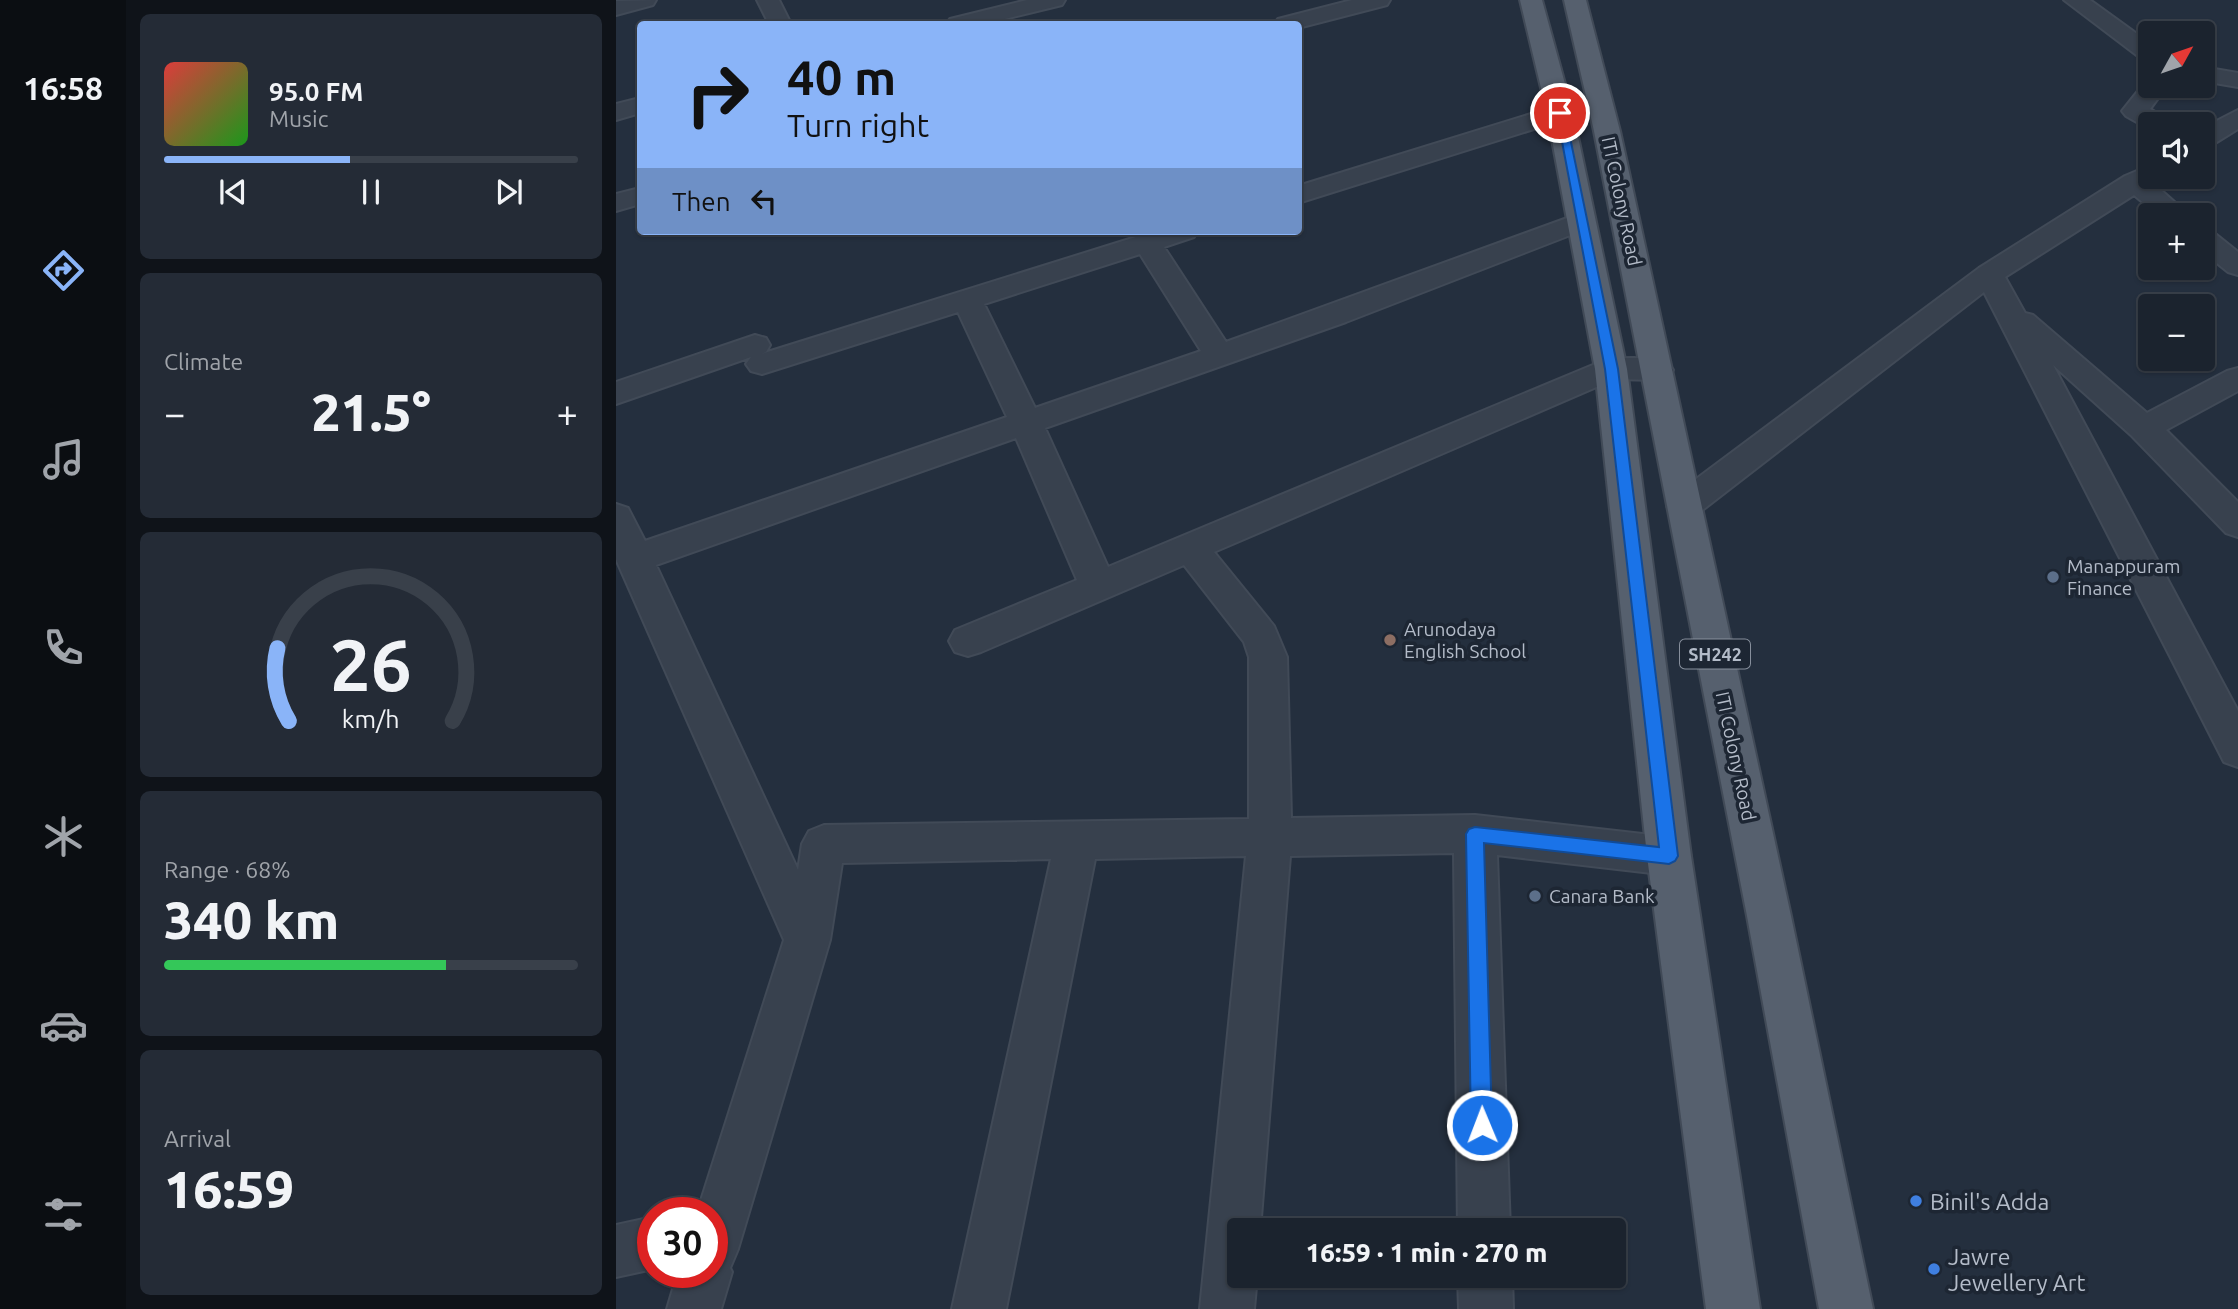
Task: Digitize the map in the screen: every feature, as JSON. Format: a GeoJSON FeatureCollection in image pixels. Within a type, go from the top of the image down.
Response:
{"type":"FeatureCollection","features":[{"type":"Feature","properties":{"kind":"main road"},"geometry":{"type":"LineString","coordinates":[[1531,0],[1560,113],[1611,369],[1669,856],[1733,1309]]}},
{"type":"Feature","properties":{"kind":"main road","name":"ITI Colony Road"},"geometry":{"type":"LineString","coordinates":[[1575,0],[1607,131],[1657,370],[1846,1309]]}},
{"type":"Feature","properties":{"kind":"street"},"geometry":{"type":"LineString","coordinates":[[616,8],[645,0]]}},
{"type":"Feature","properties":{"kind":"street"},"geometry":{"type":"LineString","coordinates":[[768,0],[778,21]]}},
{"type":"Feature","properties":{"kind":"street"},"geometry":{"type":"LineString","coordinates":[[1298,21],[1379,0]]}},
{"type":"Feature","properties":{"kind":"street"},"geometry":{"type":"LineString","coordinates":[[2075,0],[2138,46]]}},
{"type":"Feature","properties":{"kind":"street"},"geometry":{"type":"LineString","coordinates":[[969,21],[1039,2]]}},
{"type":"Feature","properties":{"kind":"street"},"geometry":{"type":"LineString","coordinates":[[2216,76],[2238,80]]}},
{"type":"Feature","properties":{"kind":"street"},"geometry":{"type":"LineString","coordinates":[[2138,113],[2135,111],[2145,98]]}},
{"type":"Feature","properties":{"kind":"street"},"geometry":{"type":"LineString","coordinates":[[616,112],[637,107]]}},
{"type":"Feature","properties":{"kind":"street"},"geometry":{"type":"LineString","coordinates":[[1302,194],[1560,113]]}},
{"type":"Feature","properties":{"kind":"street"},"geometry":{"type":"LineString","coordinates":[[2215,132],[2238,118]]}},
{"type":"Feature","properties":{"kind":"street"},"geometry":{"type":"LineString","coordinates":[[1684,506],[1989,274],[2138,181]]}},
{"type":"Feature","properties":{"kind":"street"},"geometry":{"type":"LineString","coordinates":[[2153,189],[2165,203]]}},
{"type":"Feature","properties":{"kind":"street"},"geometry":{"type":"LineString","coordinates":[[616,203],[637,197]]}},
{"type":"Feature","properties":{"kind":"street"},"geometry":{"type":"LineString","coordinates":[[634,559],[1335,315],[1581,221]]}},
{"type":"Feature","properties":{"kind":"street"},"geometry":{"type":"LineString","coordinates":[[616,393],[967,299],[1172,235]]}},
{"type":"Feature","properties":{"kind":"street"},"geometry":{"type":"LineString","coordinates":[[1147,243],[1219,355]]}},
{"type":"Feature","properties":{"kind":"street"},"geometry":{"type":"LineString","coordinates":[[2215,248],[2238,267]]}},
{"type":"Feature","properties":{"kind":"street"},"geometry":{"type":"LineString","coordinates":[[1989,274],[2238,750]]}},
{"type":"Feature","properties":{"kind":"street"},"geometry":{"type":"LineString","coordinates":[[967,299],[1027,422],[1098,586]]}},
{"type":"Feature","properties":{"kind":"street"},"geometry":{"type":"LineString","coordinates":[[2005,307],[2144,428],[2238,524]]}},
{"type":"Feature","properties":{"kind":"street"},"geometry":{"type":"LineString","coordinates":[[968,641],[1611,369],[1657,370]]}},
{"type":"Feature","properties":{"kind":"street"},"geometry":{"type":"LineString","coordinates":[[2144,428],[2238,378]]}},
{"type":"Feature","properties":{"kind":"street"},"geometry":{"type":"LineString","coordinates":[[616,517],[807,940]]}},
{"type":"Feature","properties":{"kind":"street"},"geometry":{"type":"LineString","coordinates":[[1190,547],[1261,636],[1268,657],[1270,836],[1227,1309]]}},
{"type":"Feature","properties":{"kind":"street"},"geometry":{"type":"LineString","coordinates":[[727,1197],[807,940],[824,844],[1475,834],[1669,856]]}},
{"type":"Feature","properties":{"kind":"street"},"geometry":{"type":"LineString","coordinates":[[1475,834],[1484,1218]]}},
{"type":"Feature","properties":{"kind":"street"},"geometry":{"type":"LineString","coordinates":[[979,1309],[1077,839]]}},
{"type":"Feature","properties":{"kind":"street"},"geometry":{"type":"LineString","coordinates":[[616,1251],[637,1246]]}},
{"type":"Feature","properties":{"kind":"street"},"geometry":{"type":"LineString","coordinates":[[694,1309],[700,1288]]}},
{"type":"Feature","properties":{"kind":"street"},"geometry":{"type":"LineString","coordinates":[[1485,1288],[1486,1309]]}},
{"type":"Feature","properties":{"kind":"place","name":"Manappuram Finance"},"geometry":{"type":"Point","coordinates":[2053,577]}},
{"type":"Feature","properties":{"kind":"place","name":"Arunodaya English School"},"geometry":{"type":"Point","coordinates":[1390,640]}},
{"type":"Feature","properties":{"kind":"place","name":"Canara Bank"},"geometry":{"type":"Point","coordinates":[1535,896]}},
{"type":"Feature","properties":{"kind":"place","name":"Binil's Adda"},"geometry":{"type":"Point","coordinates":[1916,1201]}},
{"type":"Feature","properties":{"kind":"place","name":"Jawre Jewellery Art"},"geometry":{"type":"Point","coordinates":[1934,1269]}},
{"type":"Feature","properties":{"kind":"route"},"geometry":{"type":"LineString","coordinates":[[1482,1125],[1475,834],[1669,856],[1611,369],[1560,113]]}}]}
